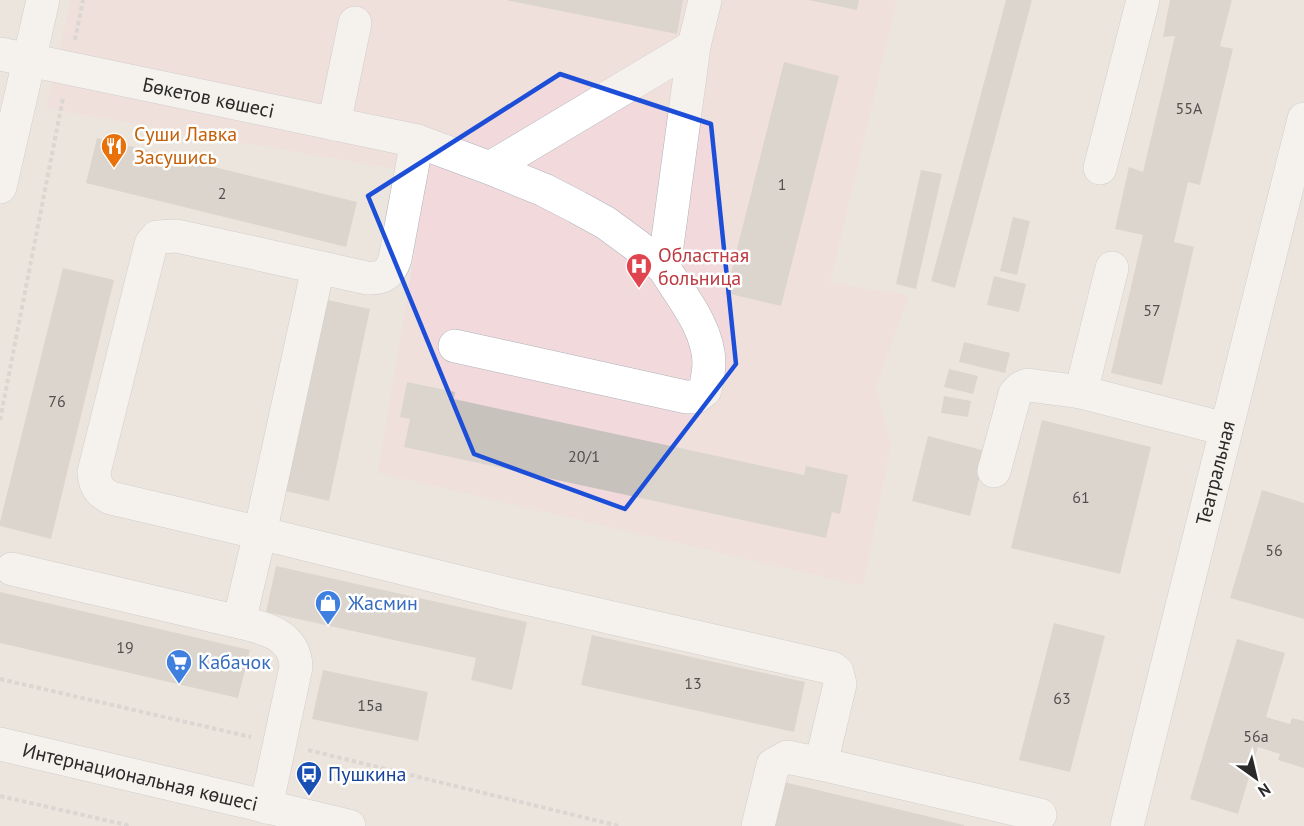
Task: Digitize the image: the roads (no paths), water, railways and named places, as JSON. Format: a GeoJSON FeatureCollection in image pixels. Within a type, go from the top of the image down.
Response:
{"type":"FeatureCollection","features":[{"type":"Feature","properties":{"kind":"street"},"geometry":{"type":"LineString","coordinates":[[0,187],[14,57],[43,0]]}},
{"type":"Feature","properties":{"kind":"street"},"geometry":{"type":"LineString","coordinates":[[664,268],[694,46],[705,0]]}},
{"type":"Feature","properties":{"kind":"street"},"geometry":{"type":"LineString","coordinates":[[1100,168],[1143,0]]}},
{"type":"Feature","properties":{"kind":"street"},"geometry":{"type":"LineString","coordinates":[[334,124],[355,23]]}},
{"type":"Feature","properties":{"kind":"street"},"geometry":{"type":"LineString","coordinates":[[490,168],[694,46]]}},
{"type":"Feature","properties":{"kind":"street","name":"Бөкетов көшесі"},"geometry":{"type":"LineString","coordinates":[[14,57],[417,141],[544,190],[606,223],[664,268],[698,323],[709,361],[705,390],[696,397],[686,398],[455,346]]}},
{"type":"Feature","properties":{"kind":"street","name":"Театральная"},"geometry":{"type":"LineString","coordinates":[[1127,826],[1304,119]]}},
{"type":"Feature","properties":{"kind":"street"},"geometry":{"type":"LineString","coordinates":[[417,141],[391,268],[377,279],[177,236],[157,237],[148,252],[94,472],[97,488],[111,498],[512,595],[832,668],[837,672],[840,684],[821,764]]}},
{"type":"Feature","properties":{"kind":"street"},"geometry":{"type":"LineString","coordinates":[[239,622],[318,267]]}},
{"type":"Feature","properties":{"kind":"street"},"geometry":{"type":"LineString","coordinates":[[1081,392],[1112,268]]}},
{"type":"Feature","properties":{"kind":"street"},"geometry":{"type":"LineString","coordinates":[[994,471],[1015,394],[1028,385],[1081,392],[1225,429]]}},
{"type":"Feature","properties":{"kind":"street"},"geometry":{"type":"LineString","coordinates":[[12,569],[239,622],[273,631],[287,641],[296,660],[296,674],[266,807]]}},
{"type":"Feature","properties":{"kind":"street","name":"Интернациональная көшесі"},"geometry":{"type":"LineString","coordinates":[[0,744],[349,826]]}},
{"type":"Feature","properties":{"kind":"street"},"geometry":{"type":"LineString","coordinates":[[759,826],[771,769],[776,762],[787,757],[1040,815]]}},
{"type":"Feature","properties":{"kind":"place","name":"Суши Лавка Засушись"},"geometry":{"type":"Point","coordinates":[114,169]}},
{"type":"Feature","properties":{"kind":"place","name":"Областная больница"},"geometry":{"type":"Point","coordinates":[639,289]}},
{"type":"Feature","properties":{"kind":"place","name":"Жасмин"},"geometry":{"type":"Point","coordinates":[328,626]}},
{"type":"Feature","properties":{"kind":"place","name":"Кабачок"},"geometry":{"type":"Point","coordinates":[179,685]}},
{"type":"Feature","properties":{"kind":"place","name":"Пушкина"},"geometry":{"type":"Point","coordinates":[309,797]}}]}
